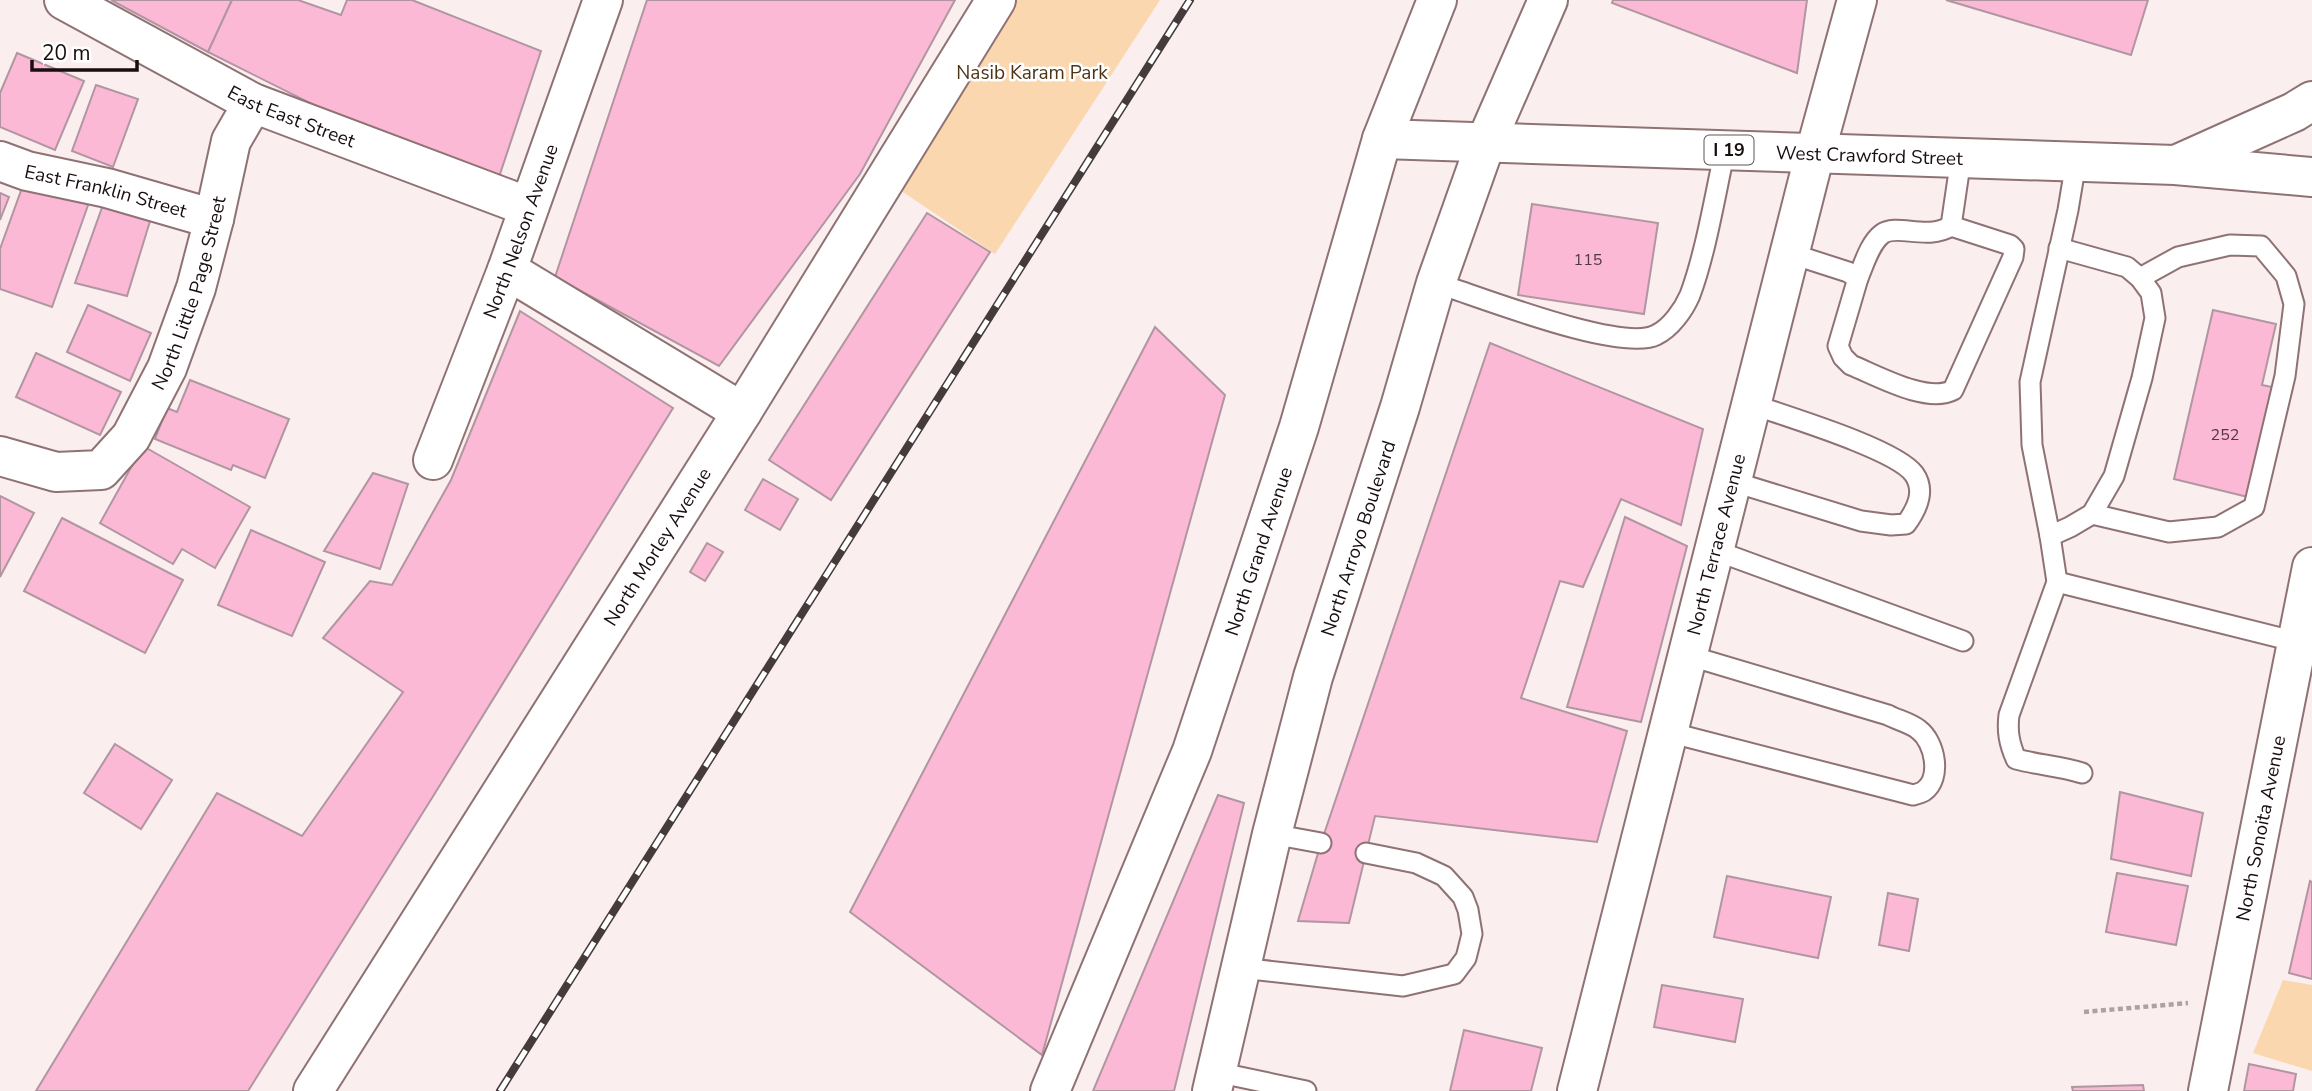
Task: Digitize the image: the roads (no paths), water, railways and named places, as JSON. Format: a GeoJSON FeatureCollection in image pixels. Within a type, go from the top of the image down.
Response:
{"type":"FeatureCollection","features":[{"type":"Feature","properties":{"kind":"main road","name":"East East Street"},"geometry":{"type":"LineString","coordinates":[[64,0],[253,103],[529,208]]}},
{"type":"Feature","properties":{"kind":"main road","name":"North Nelson Avenue"},"geometry":{"type":"LineString","coordinates":[[433,460],[507,270],[603,0]]}},
{"type":"Feature","properties":{"kind":"main road","name":"North Morley Avenue"},"geometry":{"type":"LineString","coordinates":[[313,1091],[742,412],[996,0]]}},
{"type":"Feature","properties":{"kind":"main road","name":"North Grand Avenue"},"geometry":{"type":"LineString","coordinates":[[1050,1091],[1192,751],[1299,427],[1382,139],[1437,0]]}},
{"type":"Feature","properties":{"kind":"main road","name":"North Arroyo Boulevard"},"geometry":{"type":"LineString","coordinates":[[1214,1081],[1272,834],[1313,677],[1396,420],[1436,283],[1486,142],[1548,0]]}},
{"type":"Feature","properties":{"kind":"main road","name":"North Terrace Avenue"},"geometry":{"type":"LineString","coordinates":[[1577,1091],[1789,253],[1857,0]]}},
{"type":"Feature","properties":{"kind":"main road","name":"I 19"},"geometry":{"type":"LineString","coordinates":[[2175,165],[2294,112],[2312,101]]}},
{"type":"Feature","properties":{"kind":"main road","name":"North Little Page Street"},"geometry":{"type":"LineString","coordinates":[[0,456],[56,472],[101,470],[131,438],[167,368],[196,288],[231,141],[253,103]]}},
{"type":"Feature","properties":{"kind":"main road","name":"West Crawford Street"},"geometry":{"type":"LineString","coordinates":[[1382,139],[2175,165],[2312,177]]}},
{"type":"Feature","properties":{"kind":"main road","name":"East Franklin Street"},"geometry":{"type":"LineString","coordinates":[[0,161],[27,171],[107,188],[214,219]]}},
{"type":"Feature","properties":{"kind":"main road"},"geometry":{"type":"LineString","coordinates":[[507,270],[742,412]]}},
{"type":"Feature","properties":{"kind":"main road","name":"North Sonoita Avenue"},"geometry":{"type":"LineString","coordinates":[[2208,1091],[2312,567]]}},
{"type":"Feature","properties":{"kind":"lane"},"geometry":{"type":"LineString","coordinates":[[1436,283],[1594,334],[1634,340],[1655,336],[1670,325],[1689,297],[1725,150]]}},
{"type":"Feature","properties":{"kind":"lane"},"geometry":{"type":"LineString","coordinates":[[1951,226],[1961,158]]}},
{"type":"Feature","properties":{"kind":"lane"},"geometry":{"type":"LineString","coordinates":[[2076,162],[2030,382],[2032,445],[2057,582],[2007,730],[2016,759],[2060,766],[2082,773]]}},
{"type":"Feature","properties":{"kind":"lane"},"geometry":{"type":"LineString","coordinates":[[1951,226],[2010,244],[2014,249],[2013,257],[1953,390],[1937,395],[1918,391],[1851,365],[1838,346],[1858,278],[1873,245],[1883,234],[1893,230],[1941,232],[1951,226]]}},
{"type":"Feature","properties":{"kind":"lane"},"geometry":{"type":"LineString","coordinates":[[2092,514],[2169,532],[2218,527],[2254,507],[2285,376],[2294,304],[2286,276],[2262,246],[2230,245],[2178,257],[2140,278]]}},
{"type":"Feature","properties":{"kind":"lane"},"geometry":{"type":"LineString","coordinates":[[2050,536],[2092,514],[2114,477],[2143,378],[2155,318],[2151,293],[2127,267],[2059,248]]}},
{"type":"Feature","properties":{"kind":"lane"},"geometry":{"type":"LineString","coordinates":[[1789,253],[1848,272],[1858,278]]}},
{"type":"Feature","properties":{"kind":"lane"},"geometry":{"type":"LineString","coordinates":[[1731,481],[1861,521],[1891,525],[1906,524],[1915,512],[1920,498],[1919,485],[1914,475],[1901,462],[1751,404]]}},
{"type":"Feature","properties":{"kind":"lane"},"geometry":{"type":"LineString","coordinates":[[1714,550],[1963,641]]}},
{"type":"Feature","properties":{"kind":"lane"},"geometry":{"type":"LineString","coordinates":[[2057,582],[2297,642]]}},
{"type":"Feature","properties":{"kind":"lane"},"geometry":{"type":"LineString","coordinates":[[1668,732],[1913,795],[1925,790],[1933,778],[1933,754],[1919,729],[1888,715],[1687,656]]}},
{"type":"Feature","properties":{"kind":"lane"},"geometry":{"type":"LineString","coordinates":[[1272,834],[1321,843]]}},
{"type":"Feature","properties":{"kind":"lane"},"geometry":{"type":"LineString","coordinates":[[1241,968],[1403,986],[1454,974],[1466,958],[1472,934],[1463,897],[1444,876],[1416,863],[1366,853]]}},
{"type":"Feature","properties":{"kind":"lane"},"geometry":{"type":"LineString","coordinates":[[1214,1081],[1306,1091]]}},
{"type":"Feature","properties":{"kind":"railway"},"geometry":{"type":"LineString","coordinates":[[500,1091],[1190,0]]}},
{"type":"Feature","properties":{"kind":"park label","name":"Nasib Karam Park"},"geometry":{"type":"Point","coordinates":[1032,72]}}]}
